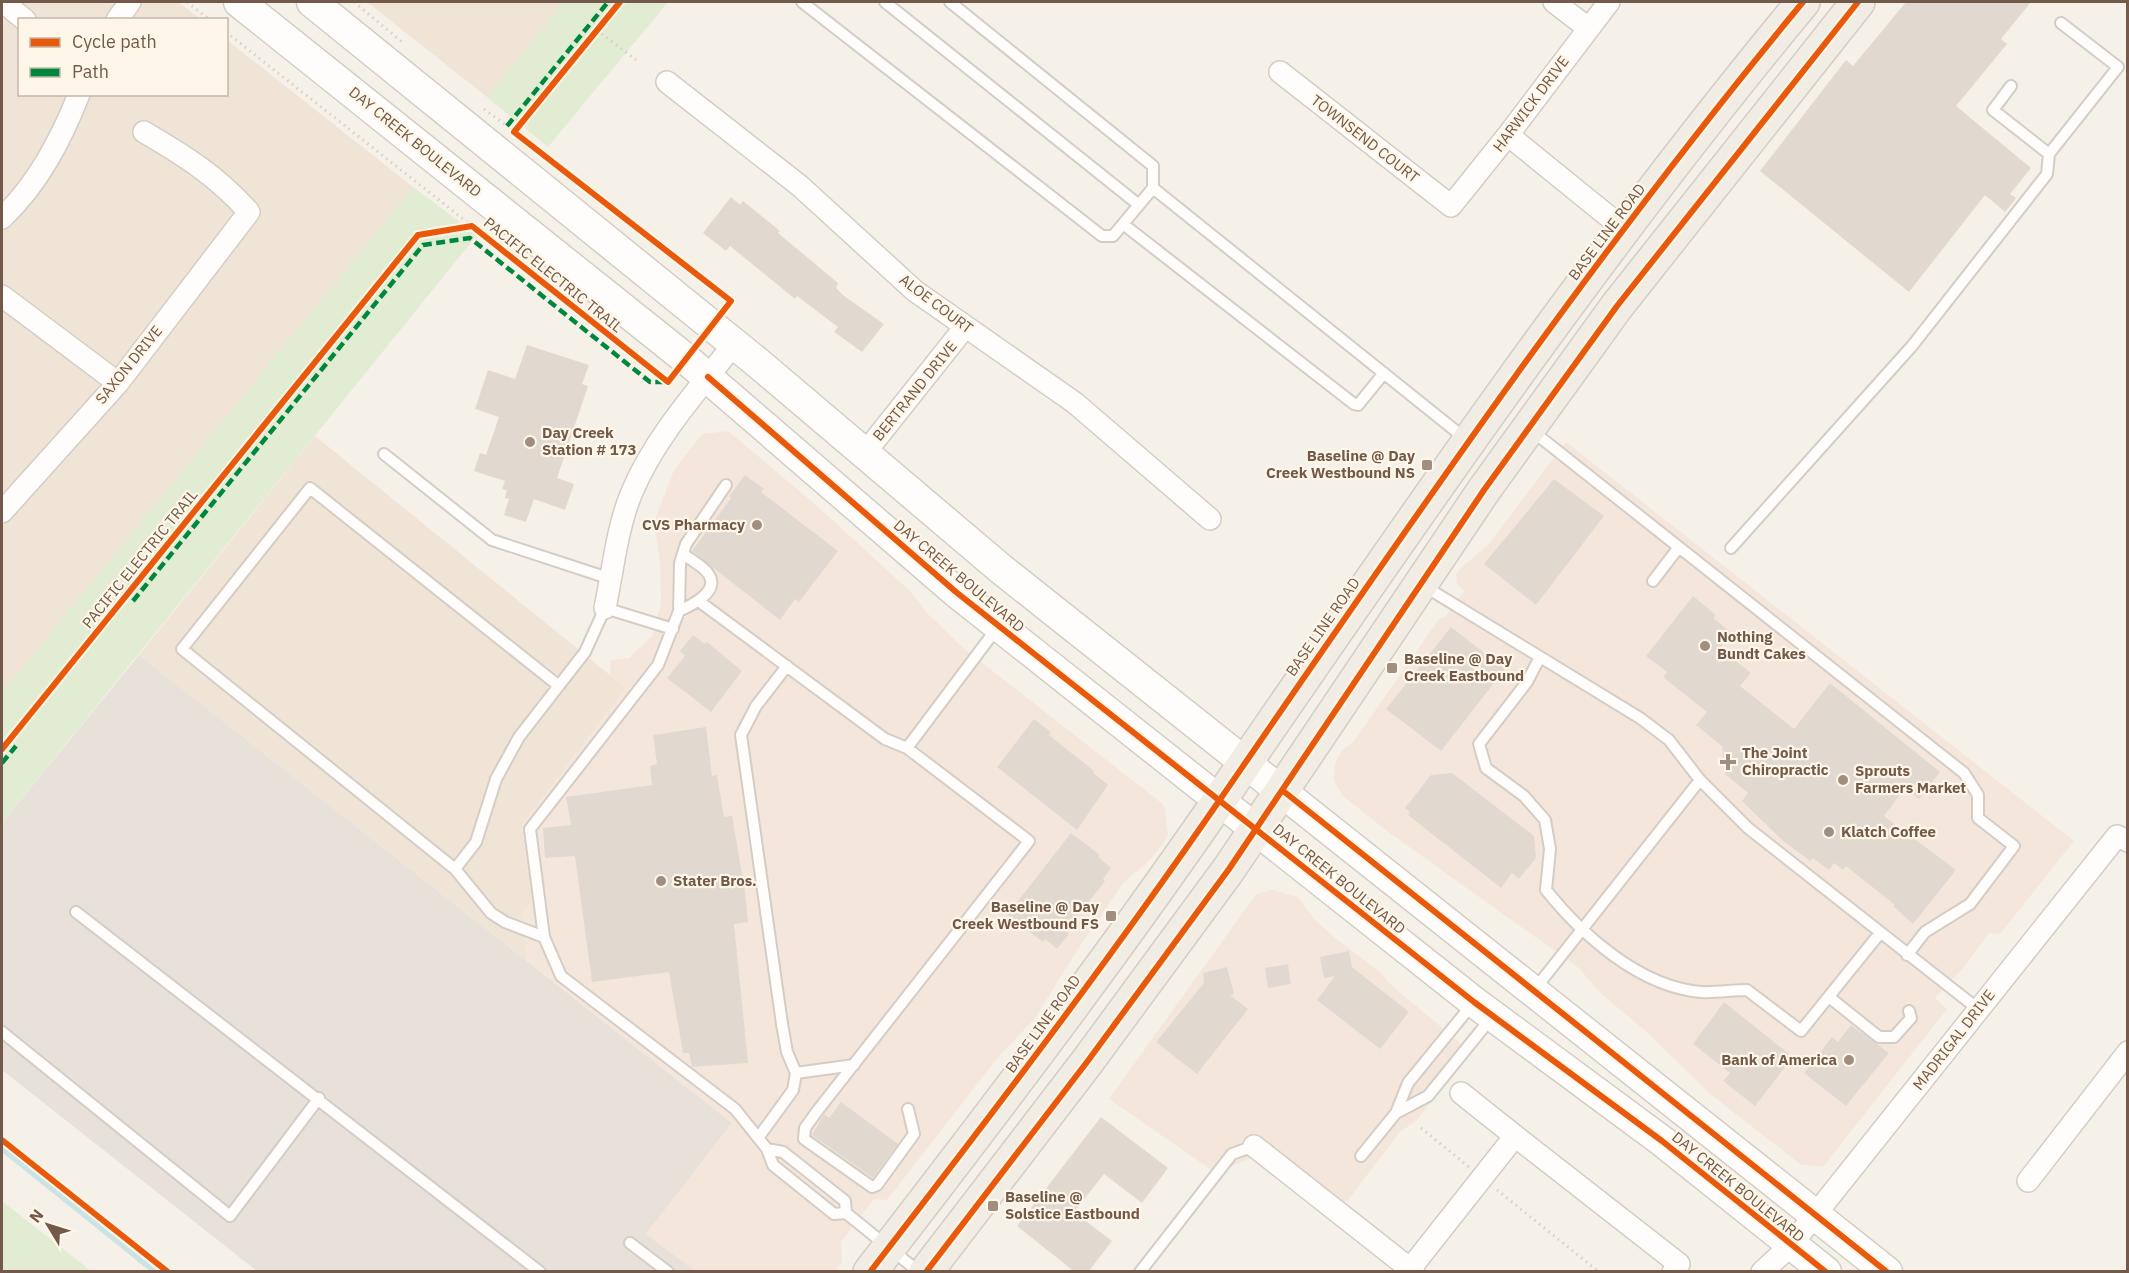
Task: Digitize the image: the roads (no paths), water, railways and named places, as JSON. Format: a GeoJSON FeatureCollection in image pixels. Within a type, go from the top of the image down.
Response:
{"type":"FeatureCollection","features":[{"type":"Feature","properties":{"kind":"main road","name":"DAY CREEK BOULEVARD"},"geometry":{"type":"LineString","coordinates":[[239,2],[708,377],[999,626],[1484,1009],[1662,1141],[1786,1258],[1826,1272]]}},
{"type":"Feature","properties":{"kind":"main road","name":"DAY CREEK BOULEVARD"},"geometry":{"type":"LineString","coordinates":[[312,2],[734,344],[1001,569],[1887,1272]]}},
{"type":"Feature","properties":{"kind":"main road","name":"BASE LINE ROAD"},"geometry":{"type":"LineString","coordinates":[[879,1259],[1030,1064],[1220,799],[1468,440],[1624,229],[1803,2]]}},
{"type":"Feature","properties":{"kind":"main road"},"geometry":{"type":"LineString","coordinates":[[926,1272],[1087,1062],[1257,829],[1528,428],[1617,306],[1858,2]]}},
{"type":"Feature","properties":{"kind":"main road"},"geometry":{"type":"LineString","coordinates":[[1528,428],[1518,405],[1585,317],[1600,261]]}},
{"type":"Feature","properties":{"kind":"street"},"geometry":{"type":"LineString","coordinates":[[3,2],[23,18]]}},
{"type":"Feature","properties":{"kind":"street"},"geometry":{"type":"LineString","coordinates":[[118,18],[130,2]]}},
{"type":"Feature","properties":{"kind":"street"},"geometry":{"type":"LineString","coordinates":[[1554,2],[1588,28]]}},
{"type":"Feature","properties":{"kind":"street","name":"HARWICK DRIVE"},"geometry":{"type":"LineString","coordinates":[[1451,206],[1609,2]]}},
{"type":"Feature","properties":{"kind":"street","name":"TOWNSEND COURT"},"geometry":{"type":"LineString","coordinates":[[1280,72],[1451,206]]}},
{"type":"Feature","properties":{"kind":"street","name":"ALOE COURT"},"geometry":{"type":"LineString","coordinates":[[667,82],[770,161],[915,291],[1083,409],[1210,519]]}},
{"type":"Feature","properties":{"kind":"street"},"geometry":{"type":"LineString","coordinates":[[2,218],[33,183],[51,155],[78,96]]}},
{"type":"Feature","properties":{"kind":"street","name":"SAXON DRIVE"},"geometry":{"type":"LineString","coordinates":[[2,512],[118,383],[249,212],[228,189],[198,164],[144,132]]}},
{"type":"Feature","properties":{"kind":"street"},"geometry":{"type":"LineString","coordinates":[[1508,135],[1624,229]]}},
{"type":"Feature","properties":{"kind":"street"},"geometry":{"type":"LineString","coordinates":[[2,296],[118,383]]}},
{"type":"Feature","properties":{"kind":"street","name":"BERTRAND DRIVE"},"geometry":{"type":"LineString","coordinates":[[864,454],[965,327]]}},
{"type":"Feature","properties":{"kind":"street"},"geometry":{"type":"LineString","coordinates":[[605,608],[627,507],[643,469],[669,429],[734,344]]}},
{"type":"Feature","properties":{"kind":"street","name":"MADRIGAL DRIVE"},"geometry":{"type":"LineString","coordinates":[[1762,1272],[1786,1258],[1816,1214],[1978,1010],[2122,838]]}},
{"type":"Feature","properties":{"kind":"street"},"geometry":{"type":"LineString","coordinates":[[2028,1181],[2127,1052]]}},
{"type":"Feature","properties":{"kind":"street"},"geometry":{"type":"LineString","coordinates":[[1461,1093],[1679,1264],[1673,1272]]}},
{"type":"Feature","properties":{"kind":"street"},"geometry":{"type":"LineString","coordinates":[[1254,1146],[1412,1270],[1515,1136]]}},
{"type":"Feature","properties":{"kind":"lane"},"geometry":{"type":"LineString","coordinates":[[802,2],[1102,236],[1113,236],[1153,188],[1153,166],[950,2]]}},
{"type":"Feature","properties":{"kind":"lane"},"geometry":{"type":"LineString","coordinates":[[885,2],[1139,205]]}},
{"type":"Feature","properties":{"kind":"lane"},"geometry":{"type":"LineString","coordinates":[[1731,548],[1912,346],[2047,174],[2049,154],[2118,67],[2061,23]]}},
{"type":"Feature","properties":{"kind":"lane"},"geometry":{"type":"LineString","coordinates":[[2011,86],[1993,110],[2049,154]]}},
{"type":"Feature","properties":{"kind":"lane"},"geometry":{"type":"LineString","coordinates":[[1153,188],[1468,440]]}},
{"type":"Feature","properties":{"kind":"lane"},"geometry":{"type":"LineString","coordinates":[[1123,224],[1354,404],[1358,405],[1384,373]]}},
{"type":"Feature","properties":{"kind":"lane"},"geometry":{"type":"LineString","coordinates":[[1528,428],[1964,773],[1978,795],[1978,818],[2013,846],[1970,904],[1925,932],[1907,955]]}},
{"type":"Feature","properties":{"kind":"lane"},"geometry":{"type":"LineString","coordinates":[[384,454],[492,540],[611,579]]}},
{"type":"Feature","properties":{"kind":"lane"},"geometry":{"type":"LineString","coordinates":[[726,486],[686,544],[680,563],[680,611],[658,665],[530,828],[544,937],[561,976],[735,1109],[767,1149],[773,1165],[834,1214],[846,1213]]}},
{"type":"Feature","properties":{"kind":"lane"},"geometry":{"type":"LineString","coordinates":[[544,937],[505,922],[491,913],[455,869],[182,649],[310,488],[559,686]]}},
{"type":"Feature","properties":{"kind":"lane"},"geometry":{"type":"LineString","coordinates":[[1653,581],[1679,547]]}},
{"type":"Feature","properties":{"kind":"lane"},"geometry":{"type":"LineString","coordinates":[[680,611],[700,602],[711,582],[710,575],[683,554]]}},
{"type":"Feature","properties":{"kind":"lane"},"geometry":{"type":"LineString","coordinates":[[1422,585],[1640,718],[1669,740],[1700,780],[1748,828],[1978,1010]]}},
{"type":"Feature","properties":{"kind":"lane"},"geometry":{"type":"LineString","coordinates":[[700,602],[885,739],[906,748],[1029,841],[805,1128],[804,1139],[872,1187],[878,1185],[914,1134],[908,1109]]}},
{"type":"Feature","properties":{"kind":"lane"},"geometry":{"type":"LineString","coordinates":[[455,869],[476,842],[496,779],[519,737],[585,652],[605,608],[673,629]]}},
{"type":"Feature","properties":{"kind":"lane"},"geometry":{"type":"LineString","coordinates":[[906,748],[999,626]]}},
{"type":"Feature","properties":{"kind":"lane"},"geometry":{"type":"LineString","coordinates":[[1540,657],[1527,681],[1479,744],[1486,768],[1524,796],[1545,820],[1550,849],[1546,890],[1565,914],[1613,957],[1659,981],[1700,992],[1747,990],[1801,1030],[1880,933]]}},
{"type":"Feature","properties":{"kind":"lane"},"geometry":{"type":"LineString","coordinates":[[758,1138],[793,1090],[796,1073],[787,1052],[782,1024],[741,735],[756,706],[787,666]]}},
{"type":"Feature","properties":{"kind":"lane"},"geometry":{"type":"LineString","coordinates":[[1534,990],[1700,780]]}},
{"type":"Feature","properties":{"kind":"lane"},"geometry":{"type":"LineString","coordinates":[[76,912],[319,1098],[540,1272]]}},
{"type":"Feature","properties":{"kind":"lane"},"geometry":{"type":"LineString","coordinates":[[1829,997],[1879,1037],[1894,1036],[1911,1018],[1909,1011]]}},
{"type":"Feature","properties":{"kind":"lane"},"geometry":{"type":"LineString","coordinates":[[1361,1156],[1396,1113],[1408,1083],[1484,1009]]}},
{"type":"Feature","properties":{"kind":"lane"},"geometry":{"type":"LineString","coordinates":[[1396,1113],[1428,1096],[1484,1009]]}},
{"type":"Feature","properties":{"kind":"lane"},"geometry":{"type":"LineString","coordinates":[[2,1032],[230,1216],[319,1098]]}},
{"type":"Feature","properties":{"kind":"lane"},"geometry":{"type":"LineString","coordinates":[[796,1073],[854,1065]]}},
{"type":"Feature","properties":{"kind":"lane"},"geometry":{"type":"LineString","coordinates":[[1140,1272],[1232,1154],[1254,1146]]}},
{"type":"Feature","properties":{"kind":"lane"},"geometry":{"type":"LineString","coordinates":[[767,1149],[783,1152],[845,1201],[846,1213],[879,1259],[920,1272]]}},
{"type":"Feature","properties":{"kind":"lane"},"geometry":{"type":"LineString","coordinates":[[630,1243],[668,1272]]}},
{"type":"Feature","properties":{"kind":"waterway"},"geometry":{"type":"LineString","coordinates":[[2,1149],[155,1272]]}},
{"type":"Feature","properties":{"kind":"place","name":"Day Creek Station # 173"},"geometry":{"type":"Point","coordinates":[530,442]}},
{"type":"Feature","properties":{"kind":"place","name":"Baseline @ Day Creek Westbound NS"},"geometry":{"type":"Point","coordinates":[1427,465]}},
{"type":"Feature","properties":{"kind":"place","name":"CVS Pharmacy"},"geometry":{"type":"Point","coordinates":[757,525]}},
{"type":"Feature","properties":{"kind":"place","name":"Nothing Bundt Cakes"},"geometry":{"type":"Point","coordinates":[1705,646]}},
{"type":"Feature","properties":{"kind":"place","name":"Baseline @ Day Creek Eastbound"},"geometry":{"type":"Point","coordinates":[1392,668]}},
{"type":"Feature","properties":{"kind":"place","name":"The Joint Chiropractic"},"geometry":{"type":"Point","coordinates":[1728,762]}},
{"type":"Feature","properties":{"kind":"place","name":"Sprouts Farmers Market"},"geometry":{"type":"Point","coordinates":[1843,780]}},
{"type":"Feature","properties":{"kind":"place","name":"Klatch Coffee"},"geometry":{"type":"Point","coordinates":[1829,832]}},
{"type":"Feature","properties":{"kind":"place","name":"Stater Bros."},"geometry":{"type":"Point","coordinates":[661,881]}},
{"type":"Feature","properties":{"kind":"place","name":"Baseline @ Day Creek Westbound FS"},"geometry":{"type":"Point","coordinates":[1111,916]}},
{"type":"Feature","properties":{"kind":"place","name":"Bank of America"},"geometry":{"type":"Point","coordinates":[1849,1060]}},
{"type":"Feature","properties":{"kind":"place","name":"Baseline @ Solstice Eastbound"},"geometry":{"type":"Point","coordinates":[993,1206]}}]}
